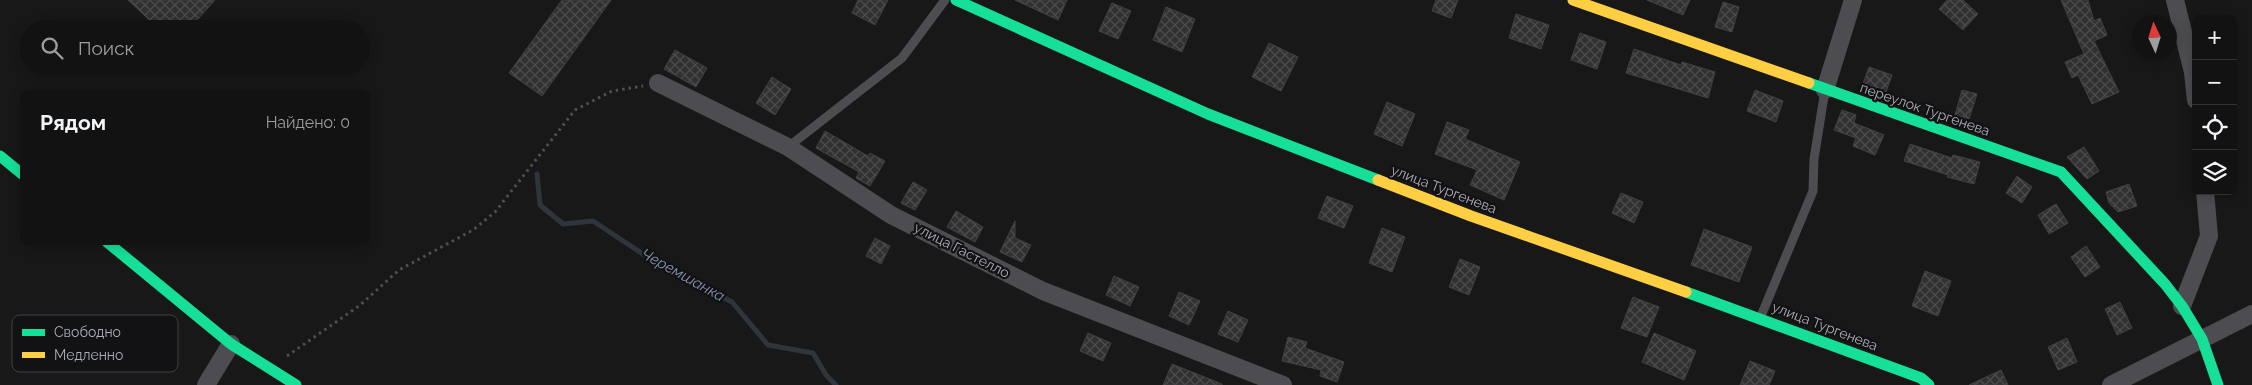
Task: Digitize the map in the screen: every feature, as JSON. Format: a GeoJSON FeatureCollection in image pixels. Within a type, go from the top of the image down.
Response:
{"type":"FeatureCollection","features":[{"type":"Feature","properties":{"kind":"street","name":"переулок Тургенева"},"geometry":{"type":"LineString","coordinates":[[1573,0],[2061,172],[2165,284],[2182,306],[2202,339],[2218,385]]}},
{"type":"Feature","properties":{"kind":"street"},"geometry":{"type":"LineString","coordinates":[[1825,90],[1853,0]]}},
{"type":"Feature","properties":{"kind":"street"},"geometry":{"type":"LineString","coordinates":[[2175,0],[2192,68]]}},
{"type":"Feature","properties":{"kind":"street","name":"улица Тургенева"},"geometry":{"type":"LineString","coordinates":[[967,3],[1208,114],[1471,216],[1760,318],[1921,378],[1928,385]]}},
{"type":"Feature","properties":{"kind":"street","name":"улица Гастелло"},"geometry":{"type":"LineString","coordinates":[[658,83],[788,147],[891,215],[1043,291],[1282,385]]}},
{"type":"Feature","properties":{"kind":"street"},"geometry":{"type":"LineString","coordinates":[[0,156],[20,172]]}},
{"type":"Feature","properties":{"kind":"street"},"geometry":{"type":"LineString","coordinates":[[2182,306],[2209,236],[2205,195]]}},
{"type":"Feature","properties":{"kind":"street"},"geometry":{"type":"LineString","coordinates":[[111,245],[231,344],[296,385]]}},
{"type":"Feature","properties":{"kind":"street"},"geometry":{"type":"LineString","coordinates":[[2111,385],[2252,314]]}},
{"type":"Feature","properties":{"kind":"street"},"geometry":{"type":"LineString","coordinates":[[206,385],[231,344]]}},
{"type":"Feature","properties":{"kind":"lane"},"geometry":{"type":"LineString","coordinates":[[788,147],[902,58],[945,0]]}},
{"type":"Feature","properties":{"kind":"lane"},"geometry":{"type":"LineString","coordinates":[[1760,318],[1813,191],[1814,159],[1825,90]]}},
{"type":"Feature","properties":{"kind":"path"},"geometry":{"type":"LineString","coordinates":[[270,368],[358,306],[399,270],[473,230],[495,212],[575,110],[612,92],[658,83]]}},
{"type":"Feature","properties":{"kind":"building"},"geometry":{"type":"Polygon","coordinates":[[[128,0],[215,0],[197,20],[149,20],[128,0]]]}},
{"type":"Feature","properties":{"kind":"building"},"geometry":{"type":"Polygon","coordinates":[[[562,0],[611,0],[542,96],[509,73],[562,0]]]}},
{"type":"Feature","properties":{"kind":"building"},"geometry":{"type":"Polygon","coordinates":[[[858,0],[888,0],[875,25],[852,13],[858,0]]]}},
{"type":"Feature","properties":{"kind":"building"},"geometry":{"type":"Polygon","coordinates":[[[1015,0],[1067,0],[1058,20],[1015,0]]]}},
{"type":"Feature","properties":{"kind":"building"},"geometry":{"type":"Polygon","coordinates":[[[1436,0],[1458,0],[1451,18],[1432,11],[1436,0]]]}},
{"type":"Feature","properties":{"kind":"building"},"geometry":{"type":"Polygon","coordinates":[[[1647,0],[1690,0],[1683,15],[1647,0]]]}},
{"type":"Feature","properties":{"kind":"building"},"geometry":{"type":"Polygon","coordinates":[[[1947,0],[1963,0],[1978,14],[1963,30],[1939,9],[1947,0]]]}},
{"type":"Feature","properties":{"kind":"building"},"geometry":{"type":"Polygon","coordinates":[[[2061,0],[2088,0],[2094,21],[2100,18],[2107,35],[2094,41],[2119,92],[2092,104],[2078,75],[2072,78],[2065,62],[2084,54],[2061,0]]]}},
{"type":"Feature","properties":{"kind":"building"},"geometry":{"type":"Polygon","coordinates":[[[1723,2],[1739,7],[1732,32],[1715,27],[1723,2]]]}},
{"type":"Feature","properties":{"kind":"building"},"geometry":{"type":"Polygon","coordinates":[[[1112,3],[1131,11],[1118,39],[1099,31],[1112,3]]]}},
{"type":"Feature","properties":{"kind":"building"},"geometry":{"type":"Polygon","coordinates":[[[1166,7],[1195,19],[1182,52],[1153,40],[1166,7]]]}},
{"type":"Feature","properties":{"kind":"building"},"geometry":{"type":"Polygon","coordinates":[[[1516,14],[1549,25],[1541,49],[1509,38],[1516,14]]]}},
{"type":"Feature","properties":{"kind":"building"},"geometry":{"type":"Polygon","coordinates":[[[1580,33],[1606,42],[1597,69],[1571,60],[1580,33]]]}},
{"type":"Feature","properties":{"kind":"building"},"geometry":{"type":"Polygon","coordinates":[[[1269,43],[1298,57],[1281,91],[1252,77],[1269,43]]]}},
{"type":"Feature","properties":{"kind":"building"},"geometry":{"type":"Polygon","coordinates":[[[1634,49],[1681,65],[1682,62],[1715,72],[1708,98],[1626,73],[1634,49]]]}},
{"type":"Feature","properties":{"kind":"building"},"geometry":{"type":"Polygon","coordinates":[[[675,50],[707,68],[696,87],[664,69],[675,50]]]}},
{"type":"Feature","properties":{"kind":"building"},"geometry":{"type":"Polygon","coordinates":[[[1869,67],[1892,75],[1886,92],[1863,84],[1869,67]]]}},
{"type":"Feature","properties":{"kind":"building"},"geometry":{"type":"Polygon","coordinates":[[[772,77],[791,89],[775,115],[756,103],[772,77]]]}},
{"type":"Feature","properties":{"kind":"building"},"geometry":{"type":"Polygon","coordinates":[[[1755,90],[1783,101],[1776,122],[1747,111],[1755,90]]]}},
{"type":"Feature","properties":{"kind":"building"},"geometry":{"type":"Polygon","coordinates":[[[1962,90],[1977,94],[1969,119],[1955,115],[1962,90]]]}},
{"type":"Feature","properties":{"kind":"building"},"geometry":{"type":"Polygon","coordinates":[[[1387,102],[1415,114],[1402,146],[1374,134],[1387,102]]]}},
{"type":"Feature","properties":{"kind":"building"},"geometry":{"type":"Polygon","coordinates":[[[1842,110],[1856,115],[1854,123],[1884,135],[1875,155],[1853,146],[1856,138],[1834,130],[1842,110]]]}},
{"type":"Feature","properties":{"kind":"building"},"geometry":{"type":"Polygon","coordinates":[[[1447,122],[1469,130],[1465,139],[1520,162],[1504,200],[1470,185],[1477,170],[1435,154],[1447,122]]]}},
{"type":"Feature","properties":{"kind":"building"},"geometry":{"type":"Polygon","coordinates":[[[825,131],[868,156],[870,153],[885,161],[870,186],[856,178],[859,172],[816,148],[825,131]]]}},
{"type":"Feature","properties":{"kind":"building"},"geometry":{"type":"Polygon","coordinates":[[[1910,144],[1952,158],[1953,155],[1980,162],[1974,184],[1947,177],[1948,175],[1904,161],[1910,144]]]}},
{"type":"Feature","properties":{"kind":"building"},"geometry":{"type":"Polygon","coordinates":[[[2084,147],[2099,171],[2087,179],[2067,157],[2084,147]]]}},
{"type":"Feature","properties":{"kind":"building"},"geometry":{"type":"Polygon","coordinates":[[[2017,176],[2032,187],[2022,203],[2006,193],[2017,176]]]}},
{"type":"Feature","properties":{"kind":"building"},"geometry":{"type":"Polygon","coordinates":[[[913,182],[927,190],[915,210],[901,203],[913,182]]]}},
{"type":"Feature","properties":{"kind":"building"},"geometry":{"type":"Polygon","coordinates":[[[2129,184],[2137,206],[2118,212],[2109,203],[2106,192],[2129,184]]]}},
{"type":"Feature","properties":{"kind":"building"},"geometry":{"type":"Polygon","coordinates":[[[1621,193],[1643,202],[1634,223],[1612,213],[1621,193]]]}},
{"type":"Feature","properties":{"kind":"building"},"geometry":{"type":"Polygon","coordinates":[[[1327,196],[1353,206],[1344,228],[1318,218],[1327,196]]]}},
{"type":"Feature","properties":{"kind":"building"},"geometry":{"type":"Polygon","coordinates":[[[2056,204],[2068,223],[2049,234],[2038,215],[2056,204]]]}},
{"type":"Feature","properties":{"kind":"building"},"geometry":{"type":"Polygon","coordinates":[[[956,211],[983,227],[975,242],[947,227],[956,211]]]}},
{"type":"Feature","properties":{"kind":"building"},"geometry":{"type":"Polygon","coordinates":[[[1015,221],[1015,238],[1031,245],[1022,262],[1000,252],[1015,221]]]}},
{"type":"Feature","properties":{"kind":"building"},"geometry":{"type":"Polygon","coordinates":[[[1382,228],[1405,237],[1392,272],[1369,263],[1382,228]]]}},
{"type":"Feature","properties":{"kind":"building"},"geometry":{"type":"Polygon","coordinates":[[[1704,229],[1752,247],[1739,282],[1691,265],[1704,229]]]}},
{"type":"Feature","properties":{"kind":"building"},"geometry":{"type":"Polygon","coordinates":[[[875,238],[890,246],[881,264],[866,256],[875,238]]]}},
{"type":"Feature","properties":{"kind":"building"},"geometry":{"type":"Polygon","coordinates":[[[2086,246],[2100,267],[2085,277],[2071,257],[2086,246]]]}},
{"type":"Feature","properties":{"kind":"building"},"geometry":{"type":"Polygon","coordinates":[[[1460,259],[1480,267],[1469,295],[1449,287],[1460,259]]]}},
{"type":"Feature","properties":{"kind":"building"},"geometry":{"type":"Polygon","coordinates":[[[1925,271],[1951,281],[1938,316],[1912,306],[1925,271]]]}},
{"type":"Feature","properties":{"kind":"building"},"geometry":{"type":"Polygon","coordinates":[[[1114,276],[1139,287],[1130,306],[1106,295],[1114,276]]]}},
{"type":"Feature","properties":{"kind":"building"},"geometry":{"type":"Polygon","coordinates":[[[1179,292],[1200,301],[1189,325],[1169,316],[1179,292]]]}},
{"type":"Feature","properties":{"kind":"building"},"geometry":{"type":"Polygon","coordinates":[[[1633,297],[1659,307],[1647,337],[1621,328],[1633,297]]]}},
{"type":"Feature","properties":{"kind":"building"},"geometry":{"type":"Polygon","coordinates":[[[2120,302],[2132,328],[2117,335],[2105,309],[2120,302]]]}},
{"type":"Feature","properties":{"kind":"building"},"geometry":{"type":"Polygon","coordinates":[[[1228,311],[1248,320],[1238,342],[1218,334],[1228,311]]]}},
{"type":"Feature","properties":{"kind":"building"},"geometry":{"type":"Polygon","coordinates":[[[1088,333],[1111,343],[1103,361],[1080,351],[1088,333]]]}},
{"type":"Feature","properties":{"kind":"building"},"geometry":{"type":"Polygon","coordinates":[[[1654,333],[1696,351],[1684,380],[1642,362],[1654,333]]]}},
{"type":"Feature","properties":{"kind":"building"},"geometry":{"type":"Polygon","coordinates":[[[1288,337],[1307,342],[1305,348],[1344,362],[1337,382],[1320,376],[1321,370],[1282,361],[1288,337]]]}},
{"type":"Feature","properties":{"kind":"building"},"geometry":{"type":"Polygon","coordinates":[[[2067,338],[2077,362],[2058,370],[2048,347],[2067,338]]]}},
{"type":"Feature","properties":{"kind":"building"},"geometry":{"type":"Polygon","coordinates":[[[1750,361],[1775,371],[1769,385],[1740,385],[1750,361]]]}},
{"type":"Feature","properties":{"kind":"building"},"geometry":{"type":"Polygon","coordinates":[[[1172,364],[1222,384],[1222,385],[1163,385],[1172,364]]]}},
{"type":"Feature","properties":{"kind":"building"},"geometry":{"type":"Polygon","coordinates":[[[2001,370],[2008,385],[1969,385],[2001,370]]]}},
{"type":"Feature","properties":{"kind":"waterway","name":"Черемшанка"},"geometry":{"type":"LineString","coordinates":[[537,174],[540,205],[563,224],[593,221],[652,260],[732,302],[768,345],[813,353],[826,375],[836,385]]}},
{"type":"Feature","properties":{"kind":"traffic: fast"},"geometry":{"type":"LineString","coordinates":[[956,0],[1208,114],[1378,180]]}},
{"type":"Feature","properties":{"kind":"traffic: fast"},"geometry":{"type":"LineString","coordinates":[[1809,83],[2061,172],[2165,284],[2182,306],[2202,339],[2218,385]]}},
{"type":"Feature","properties":{"kind":"traffic: fast"},"geometry":{"type":"LineString","coordinates":[[0,156],[20,172]]}},
{"type":"Feature","properties":{"kind":"traffic: fast"},"geometry":{"type":"LineString","coordinates":[[111,245],[231,344],[296,385]]}},
{"type":"Feature","properties":{"kind":"traffic: fast"},"geometry":{"type":"LineString","coordinates":[[1686,292],[1921,378],[1929,385]]}},
{"type":"Feature","properties":{"kind":"traffic: slow"},"geometry":{"type":"LineString","coordinates":[[1573,0],[1809,83]]}},
{"type":"Feature","properties":{"kind":"traffic: slow"},"geometry":{"type":"LineString","coordinates":[[1378,180],[1471,216],[1686,292]]}}]}
